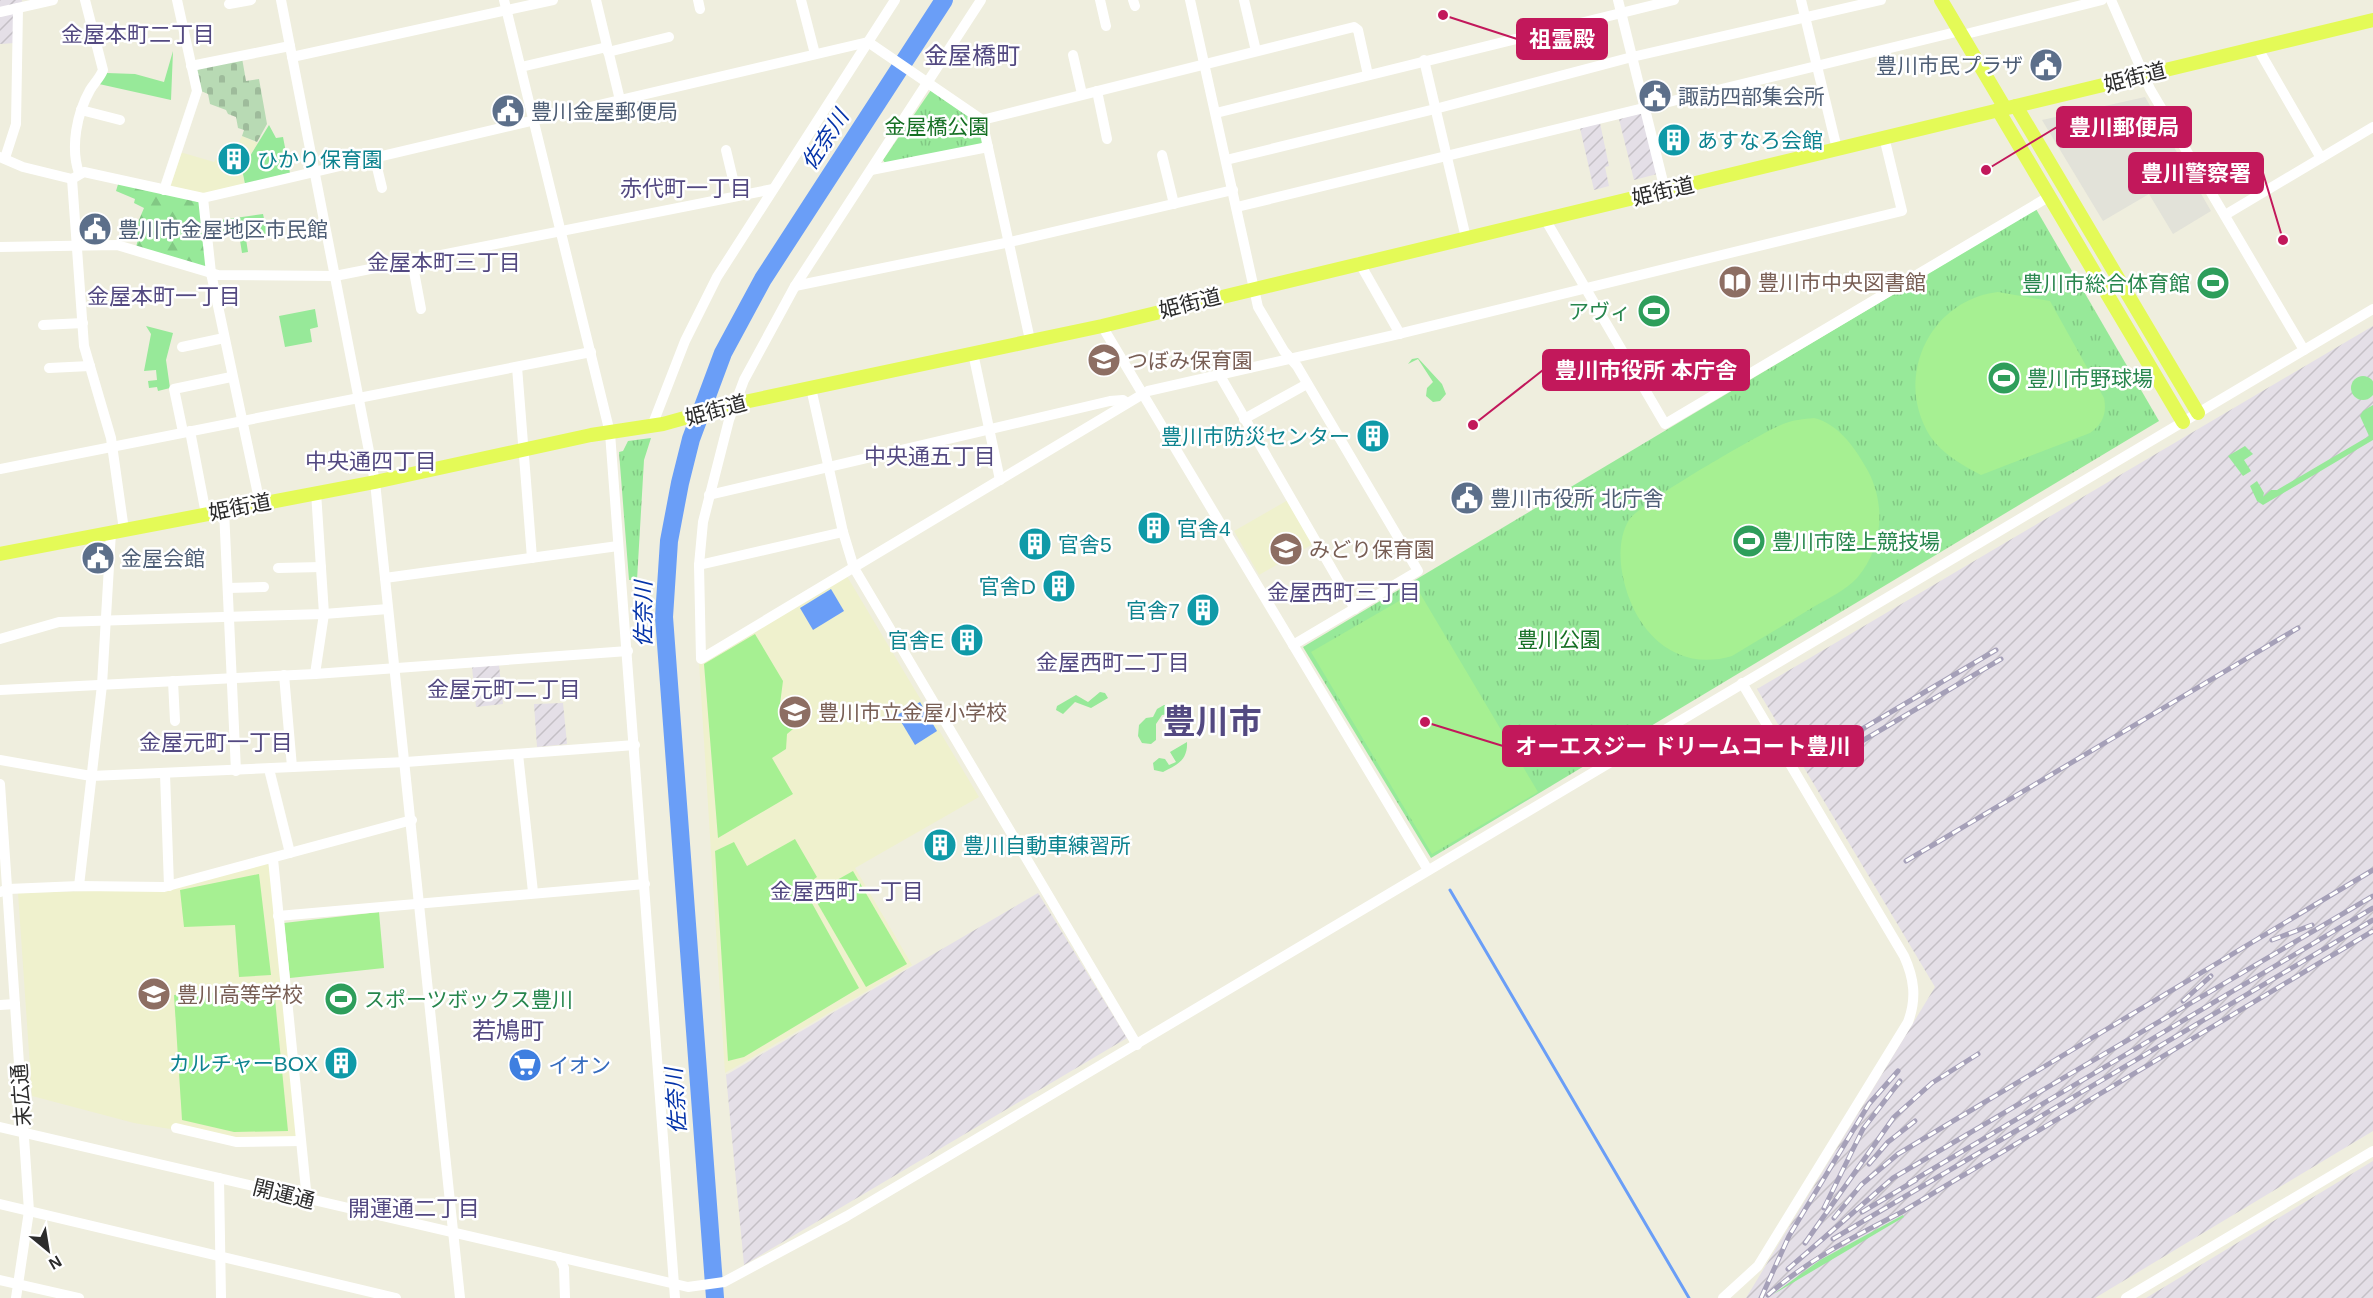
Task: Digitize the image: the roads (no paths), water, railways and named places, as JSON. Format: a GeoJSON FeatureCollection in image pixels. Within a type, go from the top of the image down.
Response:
{"type":"FeatureCollection","features":[{"type":"Feature","properties":{"kind":"main road"},"geometry":{"type":"LineString","coordinates":[[1941,0],[2006,108],[2198,413]]}},
{"type":"Feature","properties":{"kind":"main road","name":"姫街道"},"geometry":{"type":"LineString","coordinates":[[0,554],[375,482],[524,449],[658,425],[735,404],[1102,326],[1359,262],[2373,20]]}},
{"type":"Feature","properties":{"kind":"main road"},"geometry":{"type":"LineString","coordinates":[[2006,108],[2049,196],[2183,422]]}},
{"type":"Feature","properties":{"kind":"street"},"geometry":{"type":"LineString","coordinates":[[0,12],[53,0]]}},
{"type":"Feature","properties":{"kind":"street"},"geometry":{"type":"LineString","coordinates":[[79,886],[102,685],[106,621],[118,531],[112,447],[84,346],[75,176],[76,136],[81,110],[103,70],[85,0]]}},
{"type":"Feature","properties":{"kind":"street"},"geometry":{"type":"LineString","coordinates":[[164,190],[197,92],[177,0]]}},
{"type":"Feature","properties":{"kind":"street"},"geometry":{"type":"LineString","coordinates":[[229,4],[251,0]]}},
{"type":"Feature","properties":{"kind":"street"},"geometry":{"type":"LineString","coordinates":[[280,0],[375,482],[406,762],[460,1298]]}},
{"type":"Feature","properties":{"kind":"street"},"geometry":{"type":"LineString","coordinates":[[191,66],[291,52],[506,5],[553,0]]}},
{"type":"Feature","properties":{"kind":"street"},"geometry":{"type":"LineString","coordinates":[[597,0],[620,100]]}},
{"type":"Feature","properties":{"kind":"street"},"geometry":{"type":"LineString","coordinates":[[801,0],[814,54]]}},
{"type":"Feature","properties":{"kind":"street"},"geometry":{"type":"LineString","coordinates":[[658,425],[685,341],[706,295],[895,0]]}},
{"type":"Feature","properties":{"kind":"street"},"geometry":{"type":"LineString","coordinates":[[981,0],[923,79],[871,170],[795,286],[757,352],[735,404],[709,495],[699,565],[701,659],[1142,394],[1902,212],[1884,137]]}},
{"type":"Feature","properties":{"kind":"street"},"geometry":{"type":"LineString","coordinates":[[1100,0],[1106,27]]}},
{"type":"Feature","properties":{"kind":"street"},"geometry":{"type":"LineString","coordinates":[[1190,0],[1258,307],[1307,384],[1418,571],[1293,645]]}},
{"type":"Feature","properties":{"kind":"street"},"geometry":{"type":"LineString","coordinates":[[1244,0],[1256,51]]}},
{"type":"Feature","properties":{"kind":"street"},"geometry":{"type":"LineString","coordinates":[[1618,0],[1665,190]]}},
{"type":"Feature","properties":{"kind":"street"},"geometry":{"type":"LineString","coordinates":[[1216,113],[1674,0]]}},
{"type":"Feature","properties":{"kind":"street"},"geometry":{"type":"LineString","coordinates":[[1801,0],[1837,149]]}},
{"type":"Feature","properties":{"kind":"street"},"geometry":{"type":"LineString","coordinates":[[1226,160],[1435,110],[1632,57],[1881,0]]}},
{"type":"Feature","properties":{"kind":"street"},"geometry":{"type":"LineString","coordinates":[[1237,207],[1817,65],[2102,0]]}},
{"type":"Feature","properties":{"kind":"street"},"geometry":{"type":"LineString","coordinates":[[2111,0],[2143,75],[2304,350]]}},
{"type":"Feature","properties":{"kind":"street"},"geometry":{"type":"LineString","coordinates":[[506,5],[610,433],[675,1298]]}},
{"type":"Feature","properties":{"kind":"street"},"geometry":{"type":"LineString","coordinates":[[18,8],[16,124],[3,158],[23,167],[75,176],[118,178],[203,198],[314,169],[868,42],[982,120],[1030,340]]}},
{"type":"Feature","properties":{"kind":"street"},"geometry":{"type":"LineString","coordinates":[[982,120],[1354,27],[1359,30],[1368,75]]}},
{"type":"Feature","properties":{"kind":"street"},"geometry":{"type":"LineString","coordinates":[[521,67],[669,38]]}},
{"type":"Feature","properties":{"kind":"street"},"geometry":{"type":"LineString","coordinates":[[2257,47],[2321,158]]}},
{"type":"Feature","properties":{"kind":"street"},"geometry":{"type":"LineString","coordinates":[[1072,55],[1082,94]]}},
{"type":"Feature","properties":{"kind":"street"},"geometry":{"type":"LineString","coordinates":[[1424,60],[1466,238]]}},
{"type":"Feature","properties":{"kind":"street"},"geometry":{"type":"LineString","coordinates":[[1097,90],[1107,139]]}},
{"type":"Feature","properties":{"kind":"street"},"geometry":{"type":"LineString","coordinates":[[81,110],[120,120]]}},
{"type":"Feature","properties":{"kind":"street"},"geometry":{"type":"LineString","coordinates":[[2225,215],[2373,127]]}},
{"type":"Feature","properties":{"kind":"street"},"geometry":{"type":"LineString","coordinates":[[871,170],[988,147]]}},
{"type":"Feature","properties":{"kind":"street"},"geometry":{"type":"LineString","coordinates":[[726,150],[737,196]]}},
{"type":"Feature","properties":{"kind":"street"},"geometry":{"type":"LineString","coordinates":[[374,155],[382,188]]}},
{"type":"Feature","properties":{"kind":"street"},"geometry":{"type":"LineString","coordinates":[[1162,155],[1174,204]]}},
{"type":"Feature","properties":{"kind":"street"},"geometry":{"type":"LineString","coordinates":[[0,247],[117,245],[211,273],[335,276],[773,189]]}},
{"type":"Feature","properties":{"kind":"street"},"geometry":{"type":"LineString","coordinates":[[795,286],[1010,242],[1233,190]]}},
{"type":"Feature","properties":{"kind":"street"},"geometry":{"type":"LineString","coordinates":[[1545,219],[1665,424],[2049,196]]}},
{"type":"Feature","properties":{"kind":"street"},"geometry":{"type":"LineString","coordinates":[[203,198],[211,273],[231,377],[260,504]]}},
{"type":"Feature","properties":{"kind":"street"},"geometry":{"type":"LineString","coordinates":[[412,261],[421,309]]}},
{"type":"Feature","properties":{"kind":"street"},"geometry":{"type":"LineString","coordinates":[[1359,262],[1400,333]]}},
{"type":"Feature","properties":{"kind":"street"},"geometry":{"type":"LineString","coordinates":[[811,388],[843,532],[854,568],[1137,1045],[2373,309]]}},
{"type":"Feature","properties":{"kind":"street"},"geometry":{"type":"LineString","coordinates":[[43,325],[83,323]]}},
{"type":"Feature","properties":{"kind":"street"},"geometry":{"type":"LineString","coordinates":[[1102,326],[1428,870]]}},
{"type":"Feature","properties":{"kind":"street"},"geometry":{"type":"LineString","coordinates":[[182,347],[224,338]]}},
{"type":"Feature","properties":{"kind":"street"},"geometry":{"type":"LineString","coordinates":[[0,469],[591,352]]}},
{"type":"Feature","properties":{"kind":"street"},"geometry":{"type":"LineString","coordinates":[[973,353],[1000,480]]}},
{"type":"Feature","properties":{"kind":"street"},"geometry":{"type":"LineString","coordinates":[[49,368],[90,366]]}},
{"type":"Feature","properties":{"kind":"street"},"geometry":{"type":"LineString","coordinates":[[517,367],[532,558]]}},
{"type":"Feature","properties":{"kind":"street"},"geometry":{"type":"LineString","coordinates":[[1219,374],[1355,609]]}},
{"type":"Feature","properties":{"kind":"street"},"geometry":{"type":"LineString","coordinates":[[206,514],[174,389],[231,377]]}},
{"type":"Feature","properties":{"kind":"street"},"geometry":{"type":"LineString","coordinates":[[1244,419],[1307,384]]}},
{"type":"Feature","properties":{"kind":"street"},"geometry":{"type":"LineString","coordinates":[[709,495],[1110,401],[1123,400],[1127,404]]}},
{"type":"Feature","properties":{"kind":"street"},"geometry":{"type":"LineString","coordinates":[[315,674],[324,614],[316,492]]}},
{"type":"Feature","properties":{"kind":"street"},"geometry":{"type":"LineString","coordinates":[[224,510],[236,771]]}},
{"type":"Feature","properties":{"kind":"street"},"geometry":{"type":"LineString","coordinates":[[699,565],[843,532]]}},
{"type":"Feature","properties":{"kind":"street"},"geometry":{"type":"LineString","coordinates":[[385,578],[618,546]]}},
{"type":"Feature","properties":{"kind":"street"},"geometry":{"type":"LineString","coordinates":[[278,568],[321,567]]}},
{"type":"Feature","properties":{"kind":"street"},"geometry":{"type":"LineString","coordinates":[[228,588],[264,587]]}},
{"type":"Feature","properties":{"kind":"street"},"geometry":{"type":"LineString","coordinates":[[0,639],[58,622],[229,618],[388,609]]}},
{"type":"Feature","properties":{"kind":"street"},"geometry":{"type":"LineString","coordinates":[[0,690],[315,674],[628,651]]}},
{"type":"Feature","properties":{"kind":"street"},"geometry":{"type":"LineString","coordinates":[[284,675],[291,767]]}},
{"type":"Feature","properties":{"kind":"street"},"geometry":{"type":"LineString","coordinates":[[173,681],[175,721]]}},
{"type":"Feature","properties":{"kind":"street"},"geometry":{"type":"LineString","coordinates":[[1723,1298],[1758,1266],[1908,1022],[1914,992],[1911,972],[1904,956],[1742,683]]}},
{"type":"Feature","properties":{"kind":"street"},"geometry":{"type":"LineString","coordinates":[[0,760],[91,776],[406,762],[635,745]]}},
{"type":"Feature","properties":{"kind":"street"},"geometry":{"type":"LineString","coordinates":[[518,754],[533,892]]}},
{"type":"Feature","properties":{"kind":"street"},"geometry":{"type":"LineString","coordinates":[[270,769],[290,853]]}},
{"type":"Feature","properties":{"kind":"street"},"geometry":{"type":"LineString","coordinates":[[165,774],[169,886]]}},
{"type":"Feature","properties":{"kind":"street","name":"末広通"},"geometry":{"type":"LineString","coordinates":[[0,784],[4,890],[15,1004],[29,1211],[16,1298]]}},
{"type":"Feature","properties":{"kind":"street"},"geometry":{"type":"LineString","coordinates":[[4,890],[79,886],[169,886],[412,820]]}},
{"type":"Feature","properties":{"kind":"street"},"geometry":{"type":"LineString","coordinates":[[273,859],[307,1200]]}},
{"type":"Feature","properties":{"kind":"street"},"geometry":{"type":"LineString","coordinates":[[278,916],[645,884]]}},
{"type":"Feature","properties":{"kind":"street"},"geometry":{"type":"LineString","coordinates":[[0,1005],[15,1004]]}},
{"type":"Feature","properties":{"kind":"street","name":"開運通"},"geometry":{"type":"LineString","coordinates":[[0,1126],[307,1200],[694,1287],[735,1278],[847,1216],[1137,1045]]}},
{"type":"Feature","properties":{"kind":"street"},"geometry":{"type":"LineString","coordinates":[[176,1128],[236,1142],[301,1141]]}},
{"type":"Feature","properties":{"kind":"street"},"geometry":{"type":"LineString","coordinates":[[2126,1298],[2373,1151]]}},
{"type":"Feature","properties":{"kind":"street"},"geometry":{"type":"LineString","coordinates":[[219,1178],[221,1298]]}},
{"type":"Feature","properties":{"kind":"street"},"geometry":{"type":"LineString","coordinates":[[0,1204],[396,1298]]}},
{"type":"Feature","properties":{"kind":"street"},"geometry":{"type":"LineString","coordinates":[[559,1257],[564,1268],[565,1298]]}},
{"type":"Feature","properties":{"kind":"street"},"geometry":{"type":"LineString","coordinates":[[0,1281],[79,1298]]}},
{"type":"Feature","properties":{"kind":"water"},"geometry":{"type":"Polygon","coordinates":[[[831,589],[844,611],[813,630],[800,608],[831,589]]]}},
{"type":"Feature","properties":{"kind":"water"},"geometry":{"type":"Polygon","coordinates":[[[920,702],[937,731],[915,745],[897,715],[920,702]]]}},
{"type":"Feature","properties":{"kind":"waterway","name":"佐奈川"},"geometry":{"type":"LineString","coordinates":[[715,1298],[664,617],[669,541],[691,439],[723,353],[763,279],[944,0]]}},
{"type":"Feature","properties":{"kind":"waterway"},"geometry":{"type":"LineString","coordinates":[[1450,890],[1689,1298]]}},
{"type":"Feature","properties":{"kind":"railway"},"geometry":{"type":"LineString","coordinates":[[1906,861],[2298,628]]}},
{"type":"Feature","properties":{"kind":"railway"},"geometry":{"type":"LineString","coordinates":[[1835,745],[1996,650]]}},
{"type":"Feature","properties":{"kind":"railway"},"geometry":{"type":"LineString","coordinates":[[1840,754],[2001,659]]}},
{"type":"Feature","properties":{"kind":"railway"},"geometry":{"type":"LineString","coordinates":[[1834,1218],[1861,1185],[1898,1154],[2373,870]]}},
{"type":"Feature","properties":{"kind":"railway"},"geometry":{"type":"LineString","coordinates":[[1788,1269],[1893,1178],[2373,896]]}},
{"type":"Feature","properties":{"kind":"railway"},"geometry":{"type":"LineString","coordinates":[[1909,1183],[2373,908]]}},
{"type":"Feature","properties":{"kind":"railway"},"geometry":{"type":"LineString","coordinates":[[1833,1239],[2373,920]]}},
{"type":"Feature","properties":{"kind":"railway"},"geometry":{"type":"LineString","coordinates":[[2272,940],[2312,925]]}},
{"type":"Feature","properties":{"kind":"railway"},"geometry":{"type":"LineString","coordinates":[[1768,1295],[1783,1282],[1831,1250],[1900,1213],[2373,931]]}},
{"type":"Feature","properties":{"kind":"railway"},"geometry":{"type":"LineString","coordinates":[[2183,1001],[2211,976]]}},
{"type":"Feature","properties":{"kind":"railway"},"geometry":{"type":"LineString","coordinates":[[1805,1243],[1894,1117],[1932,1083],[1978,1054]]}},
{"type":"Feature","properties":{"kind":"railway"},"geometry":{"type":"LineString","coordinates":[[1761,1298],[1789,1236],[1869,1104],[1898,1071]]}},
{"type":"Feature","properties":{"kind":"railway"},"geometry":{"type":"LineString","coordinates":[[1824,1208],[1863,1129],[1900,1081]]}},
{"type":"Feature","properties":{"kind":"railway"},"geometry":{"type":"LineString","coordinates":[[1869,1164],[1888,1142],[1915,1121]]}},
{"type":"Feature","properties":{"kind":"railway"},"geometry":{"type":"LineString","coordinates":[[1862,1212],[1916,1180]]}},
{"type":"Feature","properties":{"kind":"place","name":"祖霊殿"},"geometry":{"type":"Point","coordinates":[1443,15]}},
{"type":"Feature","properties":{"kind":"place","name":"豊川市民プラザ"},"geometry":{"type":"Point","coordinates":[2046,65]}},
{"type":"Feature","properties":{"kind":"place","name":"諏訪四部集会所"},"geometry":{"type":"Point","coordinates":[1655,96]}},
{"type":"Feature","properties":{"kind":"place","name":"豊川金屋郵便局"},"geometry":{"type":"Point","coordinates":[508,111]}},
{"type":"Feature","properties":{"kind":"place","name":"あすなろ会館"},"geometry":{"type":"Point","coordinates":[1674,140]}},
{"type":"Feature","properties":{"kind":"place","name":"ひかり保育園"},"geometry":{"type":"Point","coordinates":[234,159]}},
{"type":"Feature","properties":{"kind":"place","name":"豊川郵便局"},"geometry":{"type":"Point","coordinates":[1986,170]}},
{"type":"Feature","properties":{"kind":"place","name":"豊川市金屋地区市民館"},"geometry":{"type":"Point","coordinates":[95,229]}},
{"type":"Feature","properties":{"kind":"place","name":"豊川警察署"},"geometry":{"type":"Point","coordinates":[2283,240]}},
{"type":"Feature","properties":{"kind":"place","name":"豊川市中央図書館"},"geometry":{"type":"Point","coordinates":[1735,282]}},
{"type":"Feature","properties":{"kind":"place","name":"豊川市総合体育館"},"geometry":{"type":"Point","coordinates":[2213,283]}},
{"type":"Feature","properties":{"kind":"place","name":"アヴィ"},"geometry":{"type":"Point","coordinates":[1654,311]}},
{"type":"Feature","properties":{"kind":"place","name":"つぼみ保育園"},"geometry":{"type":"Point","coordinates":[1104,360]}},
{"type":"Feature","properties":{"kind":"place","name":"豊川市野球場"},"geometry":{"type":"Point","coordinates":[2004,378]}},
{"type":"Feature","properties":{"kind":"place","name":"豊川市役所 本庁舎"},"geometry":{"type":"Point","coordinates":[1473,425]}},
{"type":"Feature","properties":{"kind":"place","name":"豊川市防災センター"},"geometry":{"type":"Point","coordinates":[1373,436]}},
{"type":"Feature","properties":{"kind":"place","name":"豊川市役所 北庁舎"},"geometry":{"type":"Point","coordinates":[1467,498]}},
{"type":"Feature","properties":{"kind":"place","name":"官舎4"},"geometry":{"type":"Point","coordinates":[1154,528]}},
{"type":"Feature","properties":{"kind":"place","name":"豊川市陸上競技場"},"geometry":{"type":"Point","coordinates":[1749,541]}},
{"type":"Feature","properties":{"kind":"place","name":"官舎5"},"geometry":{"type":"Point","coordinates":[1035,544]}},
{"type":"Feature","properties":{"kind":"place","name":"みどり保育園"},"geometry":{"type":"Point","coordinates":[1286,549]}},
{"type":"Feature","properties":{"kind":"place","name":"金屋会館"},"geometry":{"type":"Point","coordinates":[98,558]}},
{"type":"Feature","properties":{"kind":"place","name":"官舎D"},"geometry":{"type":"Point","coordinates":[1059,586]}},
{"type":"Feature","properties":{"kind":"place","name":"官舎7"},"geometry":{"type":"Point","coordinates":[1203,610]}},
{"type":"Feature","properties":{"kind":"place","name":"官舎E"},"geometry":{"type":"Point","coordinates":[967,640]}},
{"type":"Feature","properties":{"kind":"place","name":"豊川市立金屋小学校"},"geometry":{"type":"Point","coordinates":[795,712]}},
{"type":"Feature","properties":{"kind":"place","name":"オーエスジー ドリームコート豊川"},"geometry":{"type":"Point","coordinates":[1425,722]}},
{"type":"Feature","properties":{"kind":"place","name":"豊川自動車練習所"},"geometry":{"type":"Point","coordinates":[940,845]}},
{"type":"Feature","properties":{"kind":"place","name":"豊川高等学校"},"geometry":{"type":"Point","coordinates":[154,994]}},
{"type":"Feature","properties":{"kind":"place","name":"スポーツボックス豊川"},"geometry":{"type":"Point","coordinates":[341,999]}},
{"type":"Feature","properties":{"kind":"place","name":"カルチャーBOX"},"geometry":{"type":"Point","coordinates":[341,1063]}},
{"type":"Feature","properties":{"kind":"place","name":"イオン"},"geometry":{"type":"Point","coordinates":[525,1065]}},
{"type":"Feature","properties":{"kind":"district","name":"金屋本町二丁目"},"geometry":{"type":"Point","coordinates":[138,34]}},
{"type":"Feature","properties":{"kind":"district","name":"金屋橋町"},"geometry":{"type":"Point","coordinates":[972,55]}},
{"type":"Feature","properties":{"kind":"district","name":"赤代町一丁目"},"geometry":{"type":"Point","coordinates":[686,188]}},
{"type":"Feature","properties":{"kind":"district","name":"金屋本町三丁目"},"geometry":{"type":"Point","coordinates":[444,262]}},
{"type":"Feature","properties":{"kind":"district","name":"金屋本町一丁目"},"geometry":{"type":"Point","coordinates":[164,296]}},
{"type":"Feature","properties":{"kind":"district","name":"中央通五丁目"},"geometry":{"type":"Point","coordinates":[930,456]}},
{"type":"Feature","properties":{"kind":"district","name":"中央通四丁目"},"geometry":{"type":"Point","coordinates":[371,461]}},
{"type":"Feature","properties":{"kind":"district","name":"金屋西町三丁目"},"geometry":{"type":"Point","coordinates":[1344,592]}},
{"type":"Feature","properties":{"kind":"district","name":"金屋西町二丁目"},"geometry":{"type":"Point","coordinates":[1113,662]}},
{"type":"Feature","properties":{"kind":"district","name":"金屋元町二丁目"},"geometry":{"type":"Point","coordinates":[504,689]}},
{"type":"Feature","properties":{"kind":"district","name":"豊川市"},"geometry":{"type":"Point","coordinates":[1212,721]}},
{"type":"Feature","properties":{"kind":"district","name":"金屋元町一丁目"},"geometry":{"type":"Point","coordinates":[216,742]}},
{"type":"Feature","properties":{"kind":"district","name":"金屋西町一丁目"},"geometry":{"type":"Point","coordinates":[847,891]}},
{"type":"Feature","properties":{"kind":"district","name":"若鳩町"},"geometry":{"type":"Point","coordinates":[508,1030]}},
{"type":"Feature","properties":{"kind":"district","name":"開運通二丁目"},"geometry":{"type":"Point","coordinates":[414,1208]}},
{"type":"Feature","properties":{"kind":"park label","name":"金屋橋公園"},"geometry":{"type":"Point","coordinates":[937,126]}},
{"type":"Feature","properties":{"kind":"park label","name":"豊川公園"},"geometry":{"type":"Point","coordinates":[1559,639]}}]}
